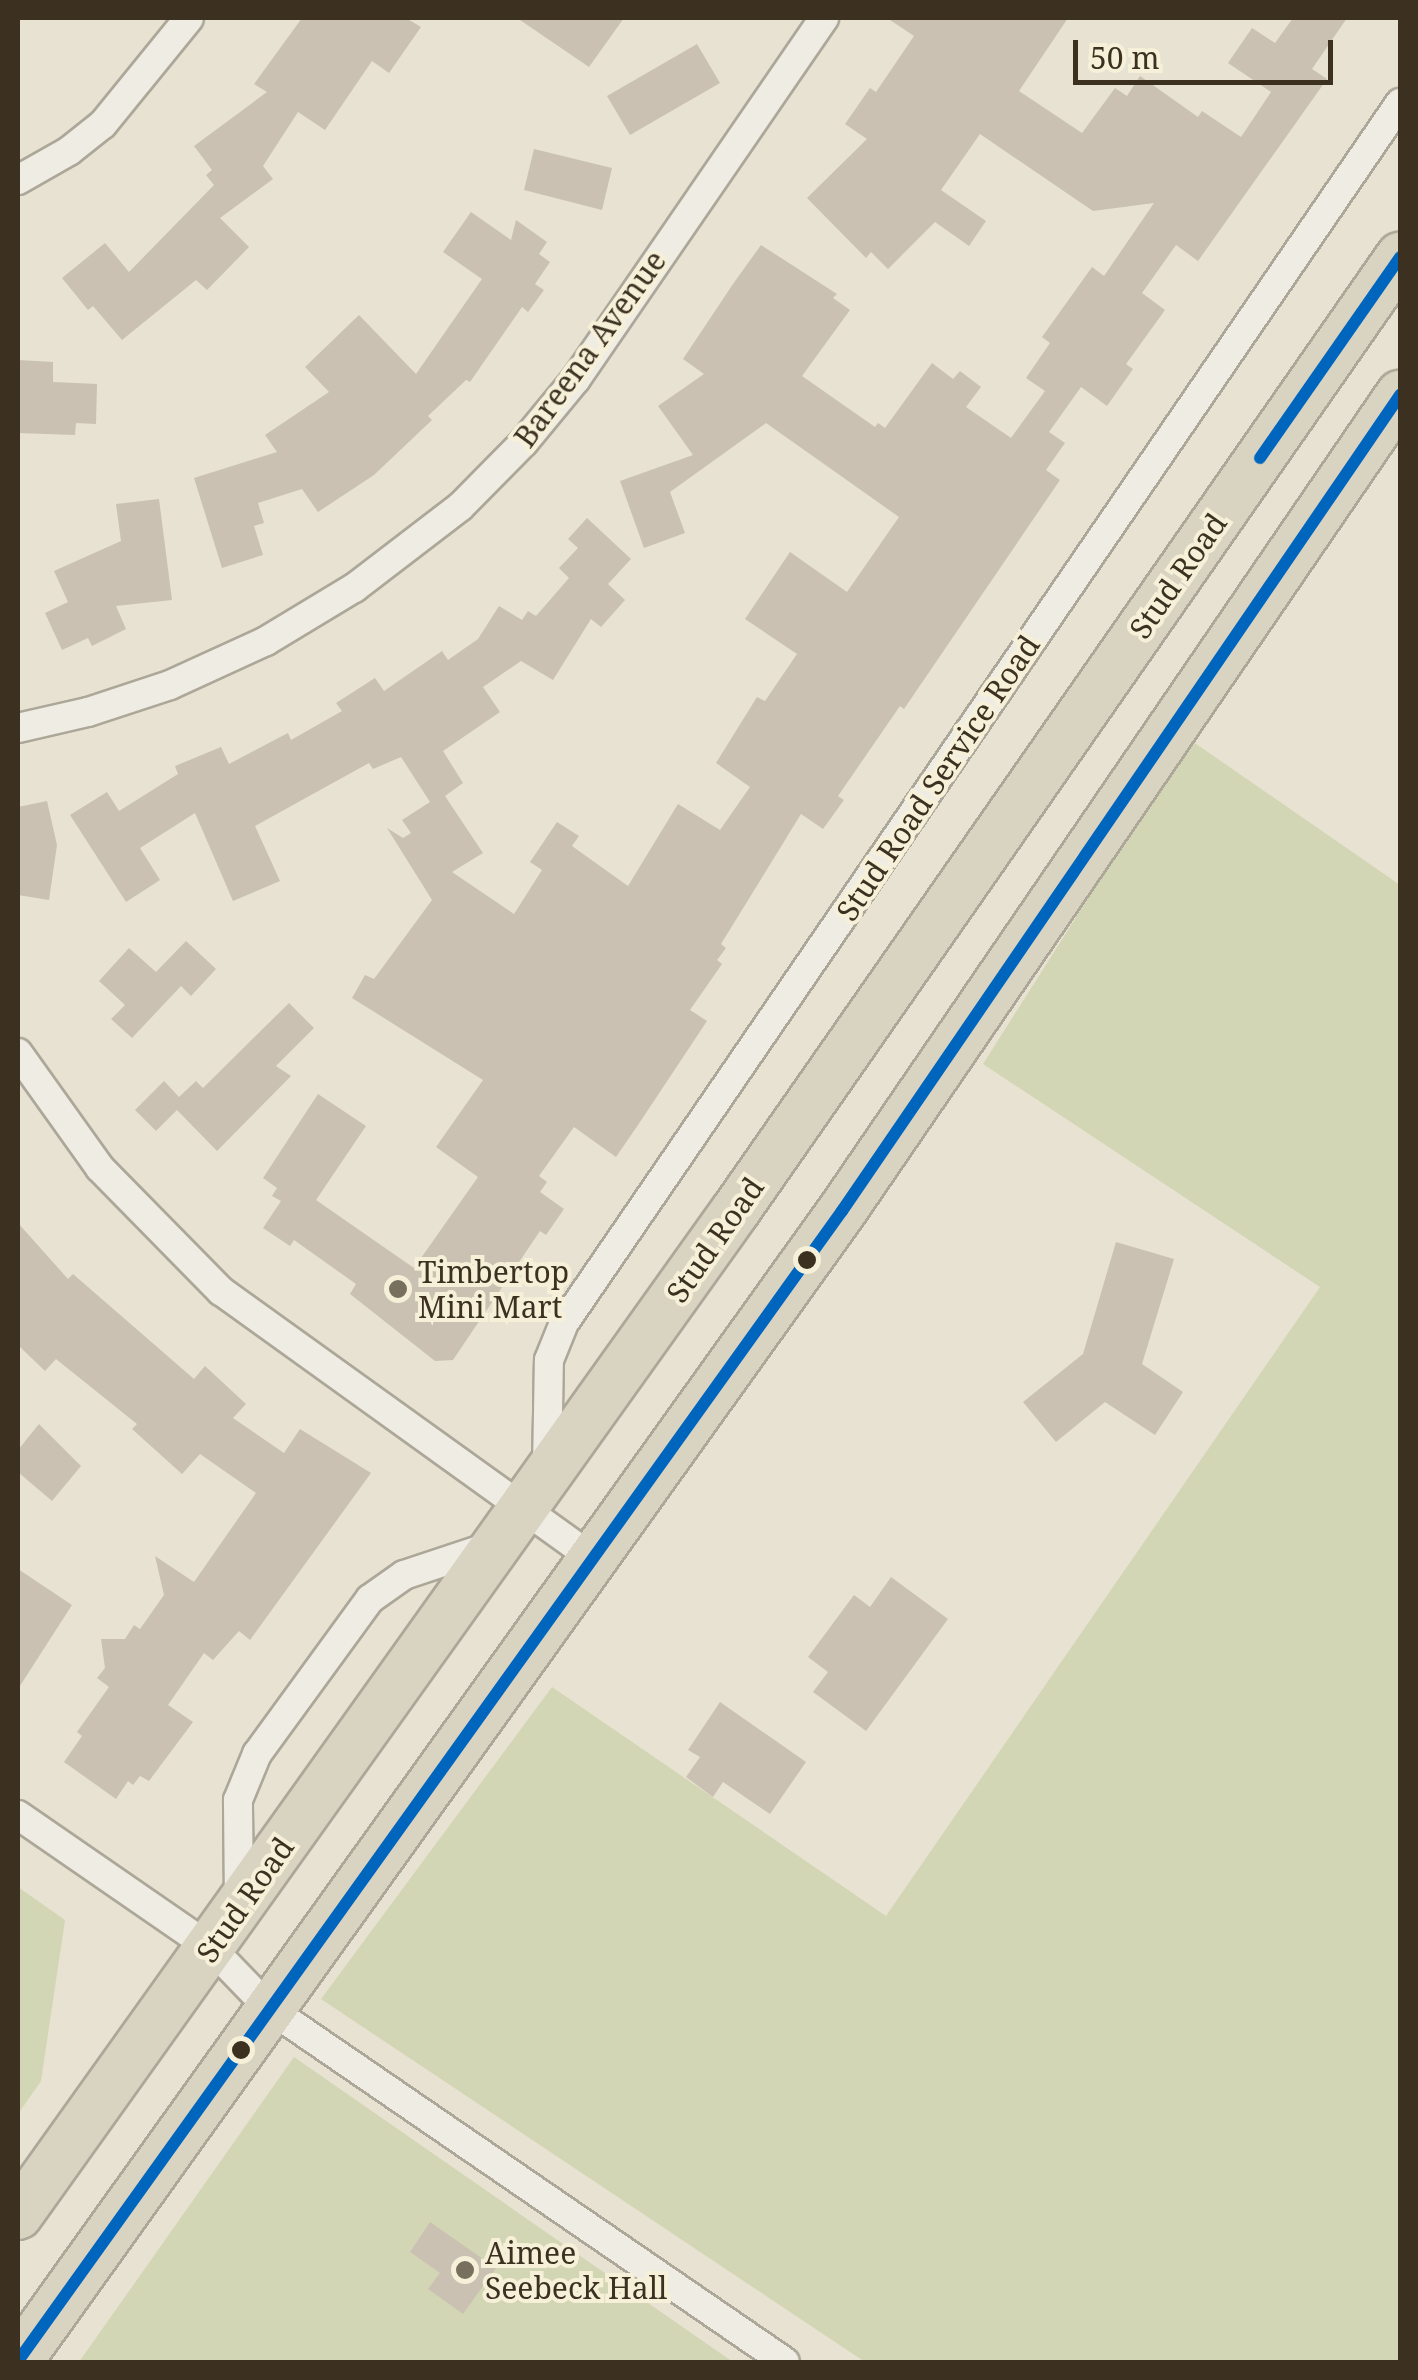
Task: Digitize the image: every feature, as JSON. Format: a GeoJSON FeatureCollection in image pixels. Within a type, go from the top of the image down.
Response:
{"type":"FeatureCollection","features":[{"type":"Feature","properties":{"kind":"highway","name":"Stud Road"},"geometry":{"type":"LineString","coordinates":[[18,2215],[523,1510],[1400,257]]}},
{"type":"Feature","properties":{"kind":"highway"},"geometry":{"type":"LineString","coordinates":[[18,2361],[842,1211],[1400,394]]}},
{"type":"Feature","properties":{"kind":"street"},"geometry":{"type":"LineString","coordinates":[[18,180],[69,151],[103,124],[189,18]]}},
{"type":"Feature","properties":{"kind":"street","name":"Bareena Avenue"},"geometry":{"type":"LineString","coordinates":[[18,728],[88,712],[170,685],[266,641],[354,588],[460,507],[524,442],[576,379],[810,23]]}},
{"type":"Feature","properties":{"kind":"street","name":"Stud Road Service Road"},"geometry":{"type":"LineString","coordinates":[[523,1510],[549,1360],[564,1323],[1400,103]]}},
{"type":"Feature","properties":{"kind":"street"},"geometry":{"type":"LineString","coordinates":[[18,1053],[100,1168],[221,1291],[593,1558]]}},
{"type":"Feature","properties":{"kind":"street"},"geometry":{"type":"LineString","coordinates":[[240,1907],[238,1800],[257,1754],[370,1599],[386,1585],[523,1510]]}},
{"type":"Feature","properties":{"kind":"street"},"geometry":{"type":"LineString","coordinates":[[18,1815],[212,1949],[270,2009],[785,2362]]}},
{"type":"Feature","properties":{"kind":"green space"},"geometry":{"type":"Polygon","coordinates":[[[1189,739],[1400,885],[1400,2362],[865,2362],[321,1999],[552,1687],[886,1916],[1320,1287],[983,1064],[1189,739]]]}},
{"type":"Feature","properties":{"kind":"green space"},"geometry":{"type":"Polygon","coordinates":[[[18,1887],[65,1920],[41,2081],[18,2114],[18,1887]]]}},
{"type":"Feature","properties":{"kind":"green space"},"geometry":{"type":"Polygon","coordinates":[[[294,2057],[733,2362],[79,2362],[294,2057]]]}},
{"type":"Feature","properties":{"kind":"building"},"geometry":{"type":"Polygon","coordinates":[[[302,18],[406,18],[421,27],[389,73],[372,61],[325,130],[298,112],[263,166],[273,179],[220,218],[249,247],[207,290],[196,280],[122,340],[93,306],[88,310],[62,278],[105,243],[129,272],[214,185],[206,175],[212,170],[194,146],[267,92],[254,84],[302,18]]]}},
{"type":"Feature","properties":{"kind":"building"},"geometry":{"type":"Polygon","coordinates":[[[517,18],[624,18],[589,67],[517,18]]]}},
{"type":"Feature","properties":{"kind":"building"},"geometry":{"type":"Polygon","coordinates":[[[887,18],[1068,18],[1019,91],[1082,133],[1115,88],[1127,96],[1140,76],[1198,117],[1202,111],[1241,137],[1271,92],[1228,63],[1252,28],[1275,43],[1293,18],[1347,18],[1312,69],[1327,79],[1198,261],[1176,245],[1142,293],[1165,310],[1126,364],[1133,369],[1107,406],[1081,387],[1049,432],[1065,443],[1046,470],[1060,480],[904,709],[900,706],[838,796],[844,800],[823,829],[801,814],[721,944],[726,948],[717,960],[722,964],[690,1010],[707,1021],[638,1125],[616,1157],[574,1127],[539,1176],[547,1182],[540,1192],[564,1209],[546,1235],[540,1231],[453,1360],[435,1361],[350,1294],[356,1284],[294,1240],[290,1246],[263,1228],[281,1201],[272,1196],[277,1188],[263,1178],[318,1094],[366,1126],[316,1200],[414,1268],[478,1177],[436,1147],[483,1080],[352,998],[365,975],[374,979],[432,900],[387,828],[403,838],[411,833],[402,820],[430,802],[401,757],[373,769],[369,763],[255,826],[280,881],[233,901],[195,813],[140,848],[160,880],[126,902],[70,815],[107,792],[119,811],[178,774],[175,766],[221,747],[229,764],[288,733],[291,740],[342,711],[336,703],[375,678],[384,691],[442,651],[448,660],[478,639],[499,606],[522,620],[528,611],[536,616],[569,578],[559,568],[578,548],[568,539],[587,518],[631,559],[608,584],[625,600],[601,627],[591,619],[553,680],[521,661],[483,687],[500,712],[443,751],[463,783],[445,796],[483,853],[452,872],[514,914],[542,870],[530,862],[557,822],[579,836],[572,846],[628,886],[678,804],[720,830],[750,787],[716,763],[757,697],[765,701],[797,654],[745,619],[790,552],[847,592],[899,517],[766,423],[670,492],[685,533],[644,548],[620,481],[693,455],[658,406],[704,374],[683,359],[733,284],[761,245],[837,294],[833,298],[850,310],[802,376],[875,427],[878,423],[885,428],[932,363],[953,379],[960,371],[981,387],[966,407],[1011,438],[1045,391],[1026,378],[1050,343],[1042,337],[1092,267],[1104,276],[1154,203],[1093,211],[980,134],[941,190],[986,221],[969,246],[935,222],[888,269],[871,252],[866,258],[807,198],[867,139],[845,124],[870,88],[876,92],[914,36],[887,18]]]}},
{"type":"Feature","properties":{"kind":"building"},"geometry":{"type":"Polygon","coordinates":[[[697,44],[720,83],[630,135],[607,96],[697,44]]]}},
{"type":"Feature","properties":{"kind":"building"},"geometry":{"type":"Polygon","coordinates":[[[534,149],[612,168],[602,210],[524,190],[534,149]]]}},
{"type":"Feature","properties":{"kind":"building"},"geometry":{"type":"Polygon","coordinates":[[[471,212],[511,240],[516,220],[547,242],[539,254],[550,262],[535,284],[544,290],[528,312],[522,307],[470,382],[466,380],[428,416],[432,420],[374,475],[318,512],[302,489],[258,503],[264,523],[254,526],[263,555],[222,568],[194,478],[277,452],[265,435],[329,392],[305,367],[359,315],[416,374],[482,279],[443,252],[471,212]]]}},
{"type":"Feature","properties":{"kind":"building"},"geometry":{"type":"Polygon","coordinates":[[[18,360],[53,362],[53,382],[97,384],[96,424],[76,423],[75,435],[18,433],[18,360]]]}},
{"type":"Feature","properties":{"kind":"building"},"geometry":{"type":"Polygon","coordinates":[[[159,499],[172,600],[116,606],[126,629],[92,646],[88,638],[62,650],[45,613],[68,602],[54,571],[121,541],[116,504],[159,499]]]}},
{"type":"Feature","properties":{"kind":"building"},"geometry":{"type":"Polygon","coordinates":[[[47,801],[57,845],[49,900],[18,895],[18,807],[47,801]]]}},
{"type":"Feature","properties":{"kind":"building"},"geometry":{"type":"Polygon","coordinates":[[[186,941],[216,969],[191,996],[181,986],[132,1038],[111,1019],[125,1005],[99,981],[129,948],[156,972],[186,941]]]}},
{"type":"Feature","properties":{"kind":"building"},"geometry":{"type":"Polygon","coordinates":[[[289,1003],[314,1028],[276,1066],[291,1076],[217,1151],[177,1110],[156,1131],[135,1110],[164,1081],[179,1097],[196,1081],[203,1088],[289,1003]]]}},
{"type":"Feature","properties":{"kind":"building"},"geometry":{"type":"Polygon","coordinates":[[[18,1223],[68,1279],[73,1274],[194,1379],[205,1366],[246,1404],[233,1418],[284,1453],[300,1429],[371,1473],[250,1640],[239,1631],[213,1660],[204,1653],[168,1705],[193,1722],[149,1781],[140,1776],[133,1785],[128,1781],[116,1799],[64,1762],[82,1736],[77,1732],[109,1687],[97,1678],[105,1668],[101,1639],[125,1639],[134,1625],[140,1629],[164,1595],[155,1556],[194,1582],[256,1493],[200,1454],[182,1474],[132,1429],[137,1424],[56,1359],[45,1371],[18,1345],[18,1223]]]}},
{"type":"Feature","properties":{"kind":"building"},"geometry":{"type":"Polygon","coordinates":[[[1116,1242],[1174,1259],[1142,1364],[1183,1392],[1155,1435],[1105,1402],[1056,1442],[1023,1402],[1083,1354],[1116,1242]]]}},
{"type":"Feature","properties":{"kind":"building"},"geometry":{"type":"Polygon","coordinates":[[[39,1424],[81,1466],[52,1501],[18,1472],[18,1450],[39,1424]]]}},
{"type":"Feature","properties":{"kind":"building"},"geometry":{"type":"Polygon","coordinates":[[[18,1569],[72,1605],[18,1689],[18,1569]]]}},
{"type":"Feature","properties":{"kind":"building"},"geometry":{"type":"Polygon","coordinates":[[[891,1577],[948,1619],[866,1731],[813,1692],[828,1672],[808,1657],[854,1595],[870,1607],[891,1577]]]}},
{"type":"Feature","properties":{"kind":"building"},"geometry":{"type":"Polygon","coordinates":[[[720,1702],[806,1762],[770,1814],[723,1782],[713,1797],[686,1777],[700,1757],[688,1750],[720,1702]]]}},
{"type":"Feature","properties":{"kind":"building","name":"Aimee Seebeck Hall"},"geometry":{"type":"Polygon","coordinates":[[[430,2222],[496,2268],[463,2314],[428,2289],[440,2273],[410,2252],[430,2222]]]}},
{"type":"Feature","properties":{"kind":"transit line"},"geometry":{"type":"LineString","coordinates":[[1260,458],[1400,257]]}},
{"type":"Feature","properties":{"kind":"transit line"},"geometry":{"type":"LineString","coordinates":[[18,2361],[842,1211],[1400,395]]}},
{"type":"Feature","properties":{"kind":"place","name":"Timbertop Mini Mart"},"geometry":{"type":"Point","coordinates":[398,1289]}},
{"type":"Feature","properties":{"kind":"place","name":"Aimee Seebeck Hall"},"geometry":{"type":"Point","coordinates":[465,2270]}}]}
